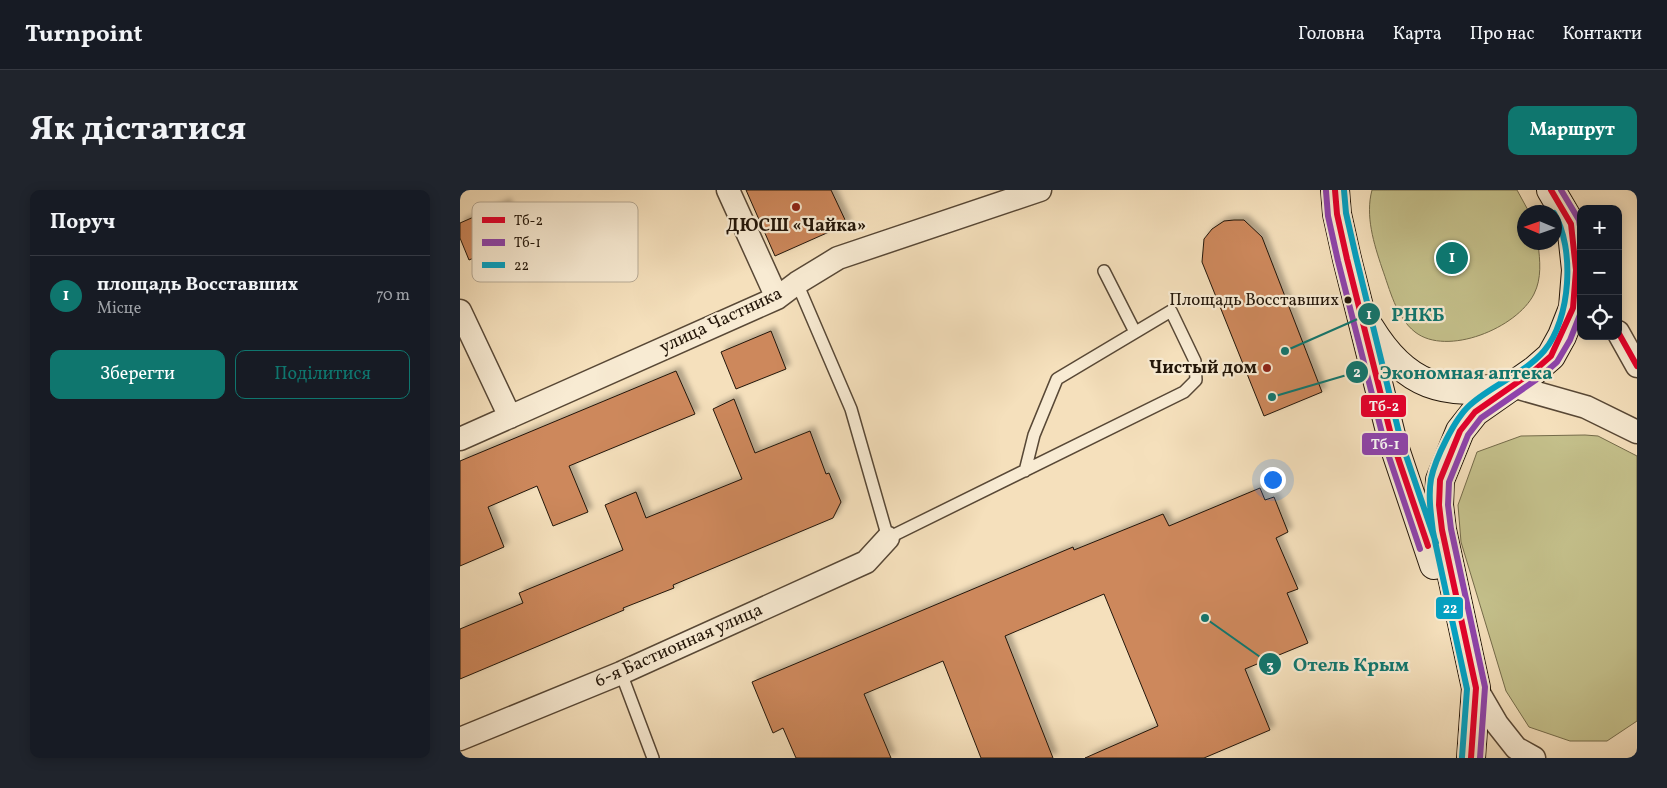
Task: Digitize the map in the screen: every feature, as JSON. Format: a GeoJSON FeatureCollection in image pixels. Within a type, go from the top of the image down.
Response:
{"type":"FeatureCollection","features":[{"type":"Feature","properties":{"kind":"main road"},"geometry":{"type":"LineString","coordinates":[[1335,190],[1337,214],[1393,443],[1476,688]]}},
{"type":"Feature","properties":{"kind":"main road"},"geometry":{"type":"LineString","coordinates":[[1471,758],[1476,688],[1442,530],[1439,505],[1440,480],[1460,431],[1470,418],[1475,412],[1551,356],[1562,336],[1573,308],[1576,236],[1551,190]]}},
{"type":"Feature","properties":{"kind":"main road"},"geometry":{"type":"LineString","coordinates":[[1360,312],[1385,352],[1402,369],[1422,380],[1444,388],[1467,391],[1512,386]]}},
{"type":"Feature","properties":{"kind":"street"},"geometry":{"type":"LineString","coordinates":[[728,190],[777,298]]}},
{"type":"Feature","properties":{"kind":"street","name":"улица Частника"},"geometry":{"type":"LineString","coordinates":[[460,439],[777,298],[838,258],[1040,190]]}},
{"type":"Feature","properties":{"kind":"street"},"geometry":{"type":"LineString","coordinates":[[460,311],[510,417]]}},
{"type":"Feature","properties":{"kind":"street"},"geometry":{"type":"LineString","coordinates":[[1627,340],[1637,366]]}},
{"type":"Feature","properties":{"kind":"street"},"geometry":{"type":"LineString","coordinates":[[1512,386],[1586,407],[1637,432]]}},
{"type":"Feature","properties":{"kind":"street","name":"6-я Бастионная улица"},"geometry":{"type":"LineString","coordinates":[[460,739],[621,673],[866,562],[888,538]]}},
{"type":"Feature","properties":{"kind":"street"},"geometry":{"type":"LineString","coordinates":[[1476,688],[1497,724],[1516,748],[1534,758]]}},
{"type":"Feature","properties":{"kind":"lane"},"geometry":{"type":"LineString","coordinates":[[1104,271],[1135,332]]}},
{"type":"Feature","properties":{"kind":"lane"},"geometry":{"type":"LineString","coordinates":[[797,284],[851,409],[888,538],[1184,392],[1196,380],[1195,361],[1171,311],[1058,379],[1034,435],[1025,470]]}},
{"type":"Feature","properties":{"kind":"lane"},"geometry":{"type":"LineString","coordinates":[[621,673],[653,758]]}},
{"type":"Feature","properties":{"kind":"shaded area"},"geometry":{"type":"Polygon","coordinates":[[[1372,190],[1517,190],[1525,205],[1517,205],[1517,250],[1539,250],[1540,269],[1537,288],[1534,294],[1513,318],[1497,328],[1480,335],[1462,340],[1445,341],[1429,339],[1415,332],[1408,326],[1394,303],[1371,230],[1370,200],[1372,190]]]}},
{"type":"Feature","properties":{"kind":"shaded area"},"geometry":{"type":"Polygon","coordinates":[[[1521,436],[1598,436],[1637,456],[1637,721],[1607,741],[1570,741],[1529,727],[1506,691],[1461,542],[1458,505],[1477,452],[1521,436]]]}},
{"type":"Feature","properties":{"kind":"building","name":"ДЮСШ «Чайка»"},"geometry":{"type":"Polygon","coordinates":[[[746,190],[831,190],[847,224],[775,256],[746,190]]]}},
{"type":"Feature","properties":{"kind":"building"},"geometry":{"type":"Polygon","coordinates":[[[472,218],[472,259],[469,260],[460,238],[460,223],[472,218]]]}},
{"type":"Feature","properties":{"kind":"building"},"geometry":{"type":"Polygon","coordinates":[[[1244,220],[1262,237],[1322,392],[1264,416],[1202,262],[1204,239],[1212,229],[1224,221],[1244,220]]]}},
{"type":"Feature","properties":{"kind":"building"},"geometry":{"type":"Polygon","coordinates":[[[771,331],[786,369],[736,389],[721,352],[771,331]]]}},
{"type":"Feature","properties":{"kind":"building"},"geometry":{"type":"Polygon","coordinates":[[[676,371],[695,414],[569,466],[588,512],[553,526],[537,486],[488,507],[504,547],[460,566],[460,461],[676,371]]]}},
{"type":"Feature","properties":{"kind":"building"},"geometry":{"type":"Polygon","coordinates":[[[734,399],[755,453],[810,431],[826,474],[829,473],[841,502],[833,518],[673,585],[674,588],[623,608],[624,610],[460,679],[460,629],[523,603],[519,593],[623,550],[605,505],[636,492],[646,518],[742,479],[713,409],[734,399]]]}},
{"type":"Feature","properties":{"kind":"building"},"geometry":{"type":"Polygon","coordinates":[[[1260,488],[1265,500],[1274,497],[1288,532],[1276,538],[1298,589],[1287,593],[1308,643],[1245,669],[1270,730],[1204,758],[1085,758],[1158,726],[1104,594],[1005,636],[1053,758],[981,758],[943,661],[864,694],[891,758],[796,758],[783,728],[773,733],[752,682],[1073,547],[1074,550],[1163,514],[1169,526],[1260,488]]]}},
{"type":"Feature","properties":{"kind":"transit line","name":"Тб-2"},"geometry":{"type":"LineString","coordinates":[[1335,190],[1337,214],[1347,259],[1393,443],[1428,546]]}},
{"type":"Feature","properties":{"kind":"transit line","name":"22"},"geometry":{"type":"LineString","coordinates":[[1344,190],[1346,213],[1401,441],[1436,543]]}},
{"type":"Feature","properties":{"kind":"transit line","name":"Тб-2"},"geometry":{"type":"LineString","coordinates":[[1471,758],[1476,688],[1442,530],[1439,505],[1440,480],[1460,431],[1475,412],[1535,370],[1551,356],[1573,308],[1576,270],[1571,224],[1551,190]]}},
{"type":"Feature","properties":{"kind":"transit line","name":"Тб-1"},"geometry":{"type":"LineString","coordinates":[[1561,190],[1577,217]]}},
{"type":"Feature","properties":{"kind":"transit line","name":"Тб-1"},"geometry":{"type":"LineString","coordinates":[[1326,191],[1328,216],[1338,261],[1385,445],[1420,549]]}},
{"type":"Feature","properties":{"kind":"transit line","name":"22"},"geometry":{"type":"LineString","coordinates":[[1462,757],[1467,689],[1433,532],[1430,499],[1431,479],[1446,439],[1464,411],[1488,391],[1518,373],[1536,359],[1553,337],[1565,303],[1567,283],[1567,264],[1562,232]]}},
{"type":"Feature","properties":{"kind":"transit line","name":"Тб-1"},"geometry":{"type":"LineString","coordinates":[[1480,758],[1485,687],[1451,529],[1448,505],[1449,482],[1468,435],[1481,418],[1540,377],[1557,362],[1570,340],[1577,322]]}},
{"type":"Feature","properties":{"kind":"transit line","name":"Тб-2"},"geometry":{"type":"LineString","coordinates":[[1622,339],[1637,366]]}},
{"type":"Feature","properties":{"kind":"place","name":"ДЮСШ «Чайка»"},"geometry":{"type":"Point","coordinates":[796,207]}},
{"type":"Feature","properties":{"kind":"place","name":"площадь Восставших"},"geometry":{"type":"Point","coordinates":[1452,258]}},
{"type":"Feature","properties":{"kind":"place","name":"Площадь Восставших"},"geometry":{"type":"Point","coordinates":[1348,300]}},
{"type":"Feature","properties":{"kind":"place","name":"РНКБ"},"geometry":{"type":"Point","coordinates":[1285,351]}},
{"type":"Feature","properties":{"kind":"place","name":"Чистый дом"},"geometry":{"type":"Point","coordinates":[1267,368]}},
{"type":"Feature","properties":{"kind":"place","name":"Экономная аптека"},"geometry":{"type":"Point","coordinates":[1272,397]}},
{"type":"Feature","properties":{"kind":"place","name":"Отель Крым"},"geometry":{"type":"Point","coordinates":[1205,618]}}]}
